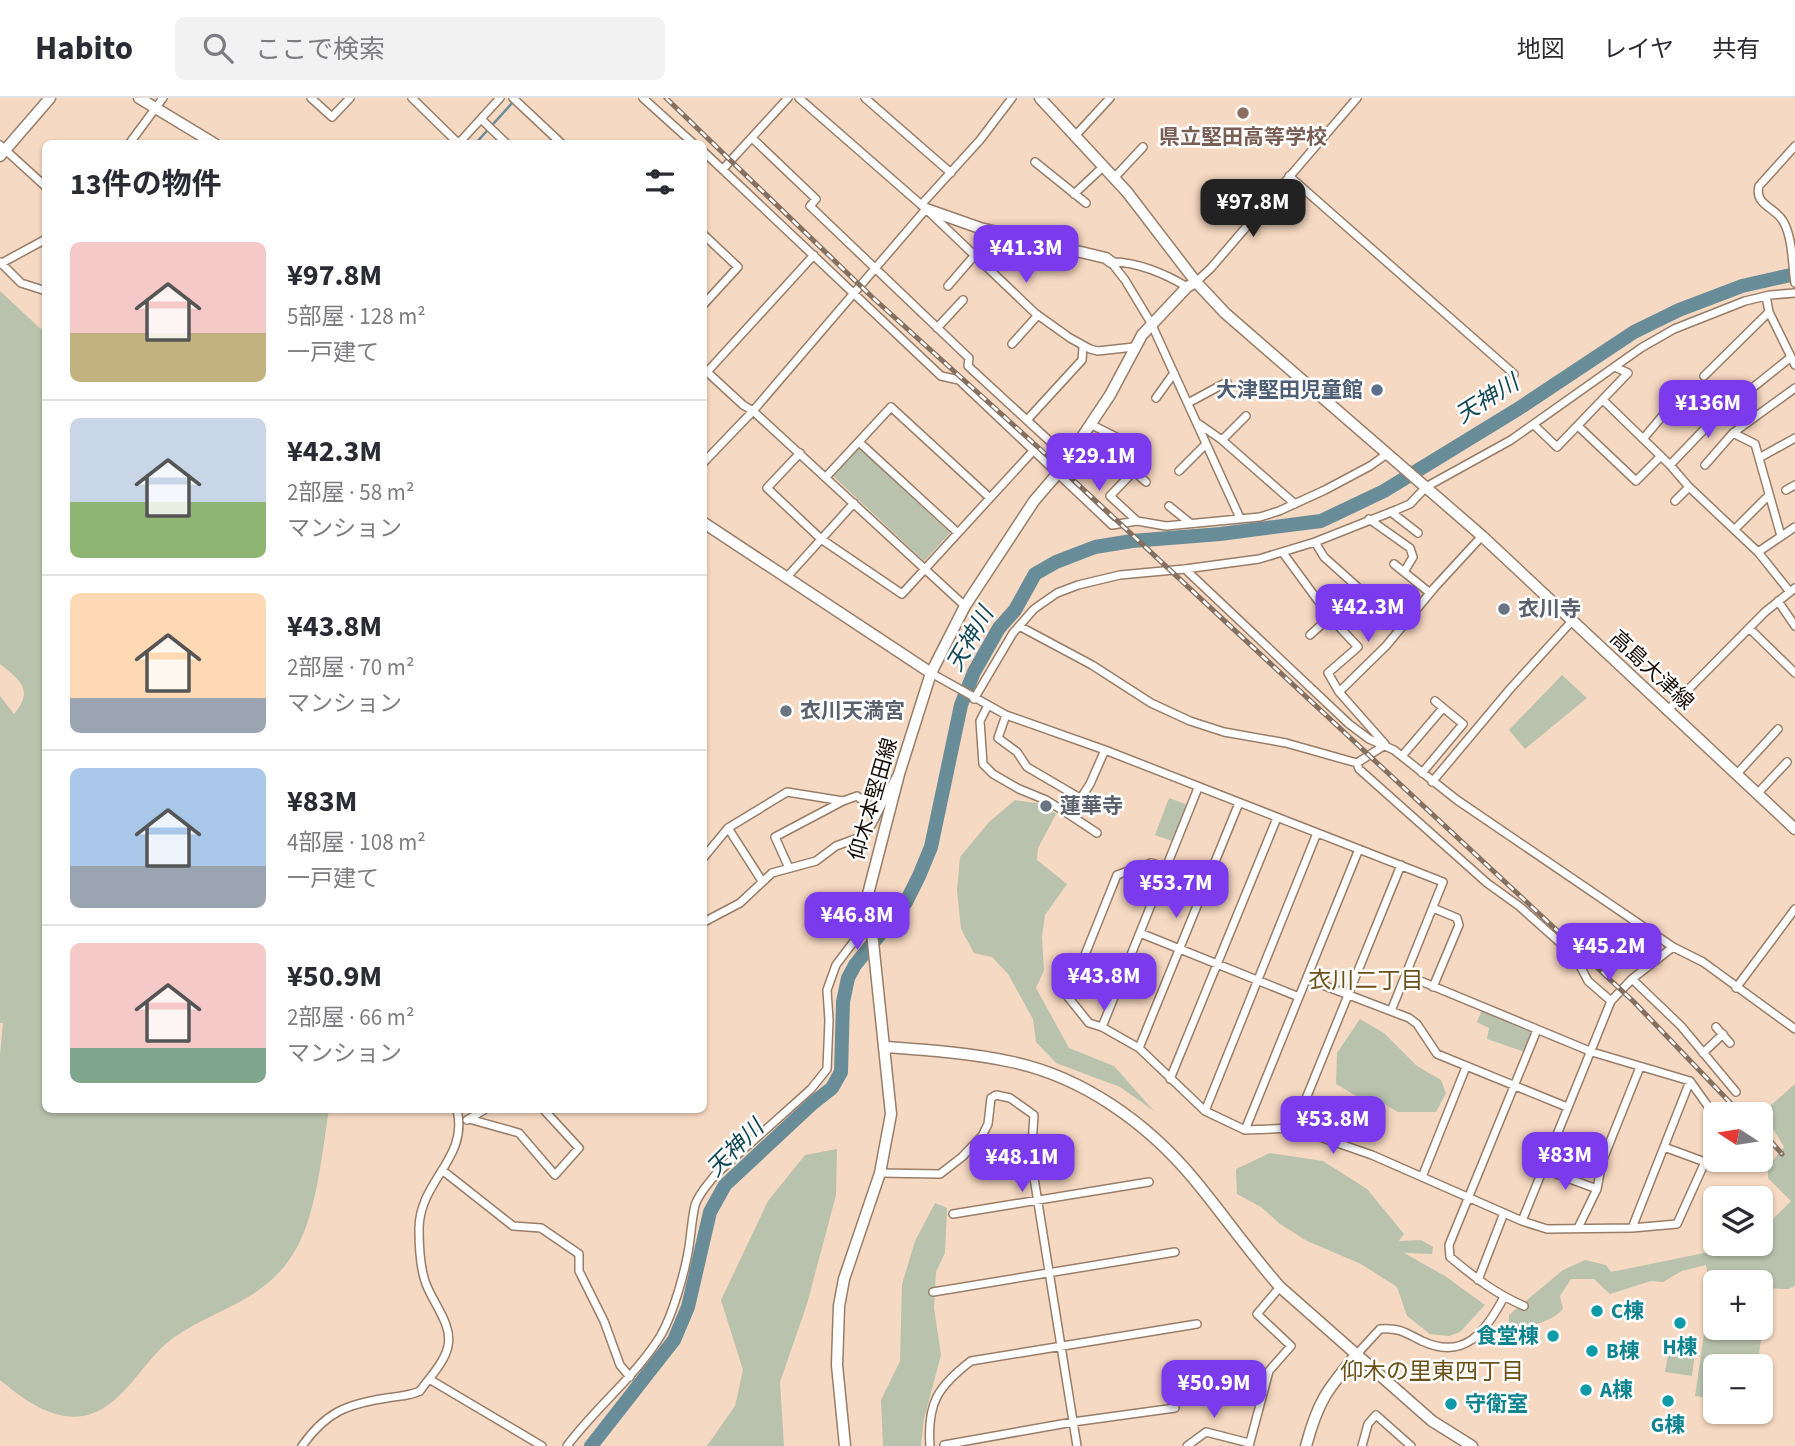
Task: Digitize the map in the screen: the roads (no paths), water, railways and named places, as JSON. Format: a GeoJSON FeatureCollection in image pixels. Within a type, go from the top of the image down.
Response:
{"type":"FeatureCollection","features":[{"type":"Feature","properties":{"kind":"main road"},"geometry":{"type":"LineString","coordinates":[[2,150],[50,98]]}},
{"type":"Feature","properties":{"kind":"main road"},"geometry":{"type":"LineString","coordinates":[[139,98],[209,140]]}},
{"type":"Feature","properties":{"kind":"main road"},"geometry":{"type":"LineString","coordinates":[[1040,98],[1104,166],[1146,216],[1191,284],[1423,485]]}},
{"type":"Feature","properties":{"kind":"main road"},"geometry":{"type":"LineString","coordinates":[[924,207],[980,228],[1106,258],[1111,262]]}},
{"type":"Feature","properties":{"kind":"main road","name":"仰木本堅田線"},"geometry":{"type":"LineString","coordinates":[[845,1446],[837,1365],[839,1306],[844,1279],[880,1173],[891,1114],[868,894],[899,774],[931,673],[965,606],[1034,501],[1058,473],[1110,394],[1134,347],[1151,323],[1191,284]]}},
{"type":"Feature","properties":{"kind":"main road","name":"高島大津線"},"geometry":{"type":"LineString","coordinates":[[1423,485],[1482,536],[1795,829]]}},
{"type":"Feature","properties":{"kind":"main road"},"geometry":{"type":"LineString","coordinates":[[707,525],[931,673]]}},
{"type":"Feature","properties":{"kind":"main road"},"geometry":{"type":"LineString","coordinates":[[885,1047],[959,1053],[1014,1062],[1051,1074],[1118,1109],[1152,1134],[1193,1178],[1280,1287],[1432,1421],[1469,1445]]}},
{"type":"Feature","properties":{"kind":"main road"},"geometry":{"type":"LineString","coordinates":[[1306,1446],[1315,1412],[1327,1389],[1356,1355]]}},
{"type":"Feature","properties":{"kind":"street"},"geometry":{"type":"LineString","coordinates":[[132,140],[163,98]]}},
{"type":"Feature","properties":{"kind":"street"},"geometry":{"type":"LineString","coordinates":[[312,98],[332,117],[350,98]]}},
{"type":"Feature","properties":{"kind":"street"},"geometry":{"type":"LineString","coordinates":[[412,98],[456,140]]}},
{"type":"Feature","properties":{"kind":"street"},"geometry":{"type":"LineString","coordinates":[[462,140],[500,98]]}},
{"type":"Feature","properties":{"kind":"street"},"geometry":{"type":"LineString","coordinates":[[513,98],[558,140]]}},
{"type":"Feature","properties":{"kind":"street"},"geometry":{"type":"LineString","coordinates":[[643,98],[690,140]]}},
{"type":"Feature","properties":{"kind":"street"},"geometry":{"type":"LineString","coordinates":[[723,169],[788,98]]}},
{"type":"Feature","properties":{"kind":"street"},"geometry":{"type":"LineString","coordinates":[[865,98],[951,173]]}},
{"type":"Feature","properties":{"kind":"street"},"geometry":{"type":"LineString","coordinates":[[707,459],[753,411],[875,268],[981,140],[1012,98]]}},
{"type":"Feature","properties":{"kind":"street"},"geometry":{"type":"LineString","coordinates":[[1075,136],[1110,98]]}},
{"type":"Feature","properties":{"kind":"street"},"geometry":{"type":"LineString","coordinates":[[1111,262],[1123,261],[1191,284],[1211,268],[1357,98]]}},
{"type":"Feature","properties":{"kind":"street"},"geometry":{"type":"LineString","coordinates":[[801,99],[924,207],[1038,315],[1083,346],[1098,352],[1134,347]]}},
{"type":"Feature","properties":{"kind":"street"},"geometry":{"type":"LineString","coordinates":[[481,119],[503,140]]}},
{"type":"Feature","properties":{"kind":"street"},"geometry":{"type":"LineString","coordinates":[[752,138],[816,199],[810,206],[969,358],[968,366],[1068,458]]}},
{"type":"Feature","properties":{"kind":"street"},"geometry":{"type":"LineString","coordinates":[[1795,146],[1759,186],[1758,192],[1761,201],[1784,222],[1792,254],[1795,283]]}},
{"type":"Feature","properties":{"kind":"street"},"geometry":{"type":"LineString","coordinates":[[1114,178],[1143,147]]}},
{"type":"Feature","properties":{"kind":"street"},"geometry":{"type":"LineString","coordinates":[[2,150],[42,184]]}},
{"type":"Feature","properties":{"kind":"street"},"geometry":{"type":"LineString","coordinates":[[707,155],[941,376],[960,380],[1112,525],[1137,521],[1166,526],[1260,517],[1295,504],[1390,457]]}},
{"type":"Feature","properties":{"kind":"street"},"geometry":{"type":"LineString","coordinates":[[1035,162],[1086,203]]}},
{"type":"Feature","properties":{"kind":"street"},"geometry":{"type":"LineString","coordinates":[[1074,194],[1104,166]]}},
{"type":"Feature","properties":{"kind":"street"},"geometry":{"type":"LineString","coordinates":[[1289,176],[1514,374]]}},
{"type":"Feature","properties":{"kind":"street"},"geometry":{"type":"LineString","coordinates":[[707,238],[738,267],[707,299]]}},
{"type":"Feature","properties":{"kind":"street"},"geometry":{"type":"LineString","coordinates":[[42,241],[0,263],[21,284],[42,290]]}},
{"type":"Feature","properties":{"kind":"street"},"geometry":{"type":"LineString","coordinates":[[707,368],[814,255]]}},
{"type":"Feature","properties":{"kind":"street"},"geometry":{"type":"LineString","coordinates":[[948,286],[974,256]]}},
{"type":"Feature","properties":{"kind":"street"},"geometry":{"type":"LineString","coordinates":[[1111,262],[1151,323],[1240,517]]}},
{"type":"Feature","properties":{"kind":"street"},"geometry":{"type":"LineString","coordinates":[[971,697],[1019,626],[1044,601],[1078,585],[1120,575],[1185,569],[1283,553],[1391,512],[1410,503],[1423,485],[1534,425],[1641,348],[1674,329],[1745,301],[1795,293]]}},
{"type":"Feature","properties":{"kind":"street"},"geometry":{"type":"LineString","coordinates":[[1670,465],[1715,418],[1793,361],[1769,312],[1766,296]]}},
{"type":"Feature","properties":{"kind":"street"},"geometry":{"type":"LineString","coordinates":[[937,328],[963,300]]}},
{"type":"Feature","properties":{"kind":"street"},"geometry":{"type":"LineString","coordinates":[[1704,376],[1769,312]]}},
{"type":"Feature","properties":{"kind":"street"},"geometry":{"type":"LineString","coordinates":[[1012,344],[1038,315]]}},
{"type":"Feature","properties":{"kind":"street"},"geometry":{"type":"LineString","coordinates":[[1027,420],[1082,360],[1083,346]]}},
{"type":"Feature","properties":{"kind":"street"},"geometry":{"type":"LineString","coordinates":[[1534,425],[1557,447],[1628,373],[1615,367]]}},
{"type":"Feature","properties":{"kind":"street"},"geometry":{"type":"LineString","coordinates":[[707,372],[800,453],[965,606]]}},
{"type":"Feature","properties":{"kind":"street"},"geometry":{"type":"LineString","coordinates":[[1156,398],[1174,373]]}},
{"type":"Feature","properties":{"kind":"street"},"geometry":{"type":"LineString","coordinates":[[1188,403],[1227,382]]}},
{"type":"Feature","properties":{"kind":"street"},"geometry":{"type":"LineString","coordinates":[[1705,465],[1733,433],[1795,388]]}},
{"type":"Feature","properties":{"kind":"street"},"geometry":{"type":"LineString","coordinates":[[1643,439],[1685,389],[1715,418]]}},
{"type":"Feature","properties":{"kind":"street"},"geometry":{"type":"LineString","coordinates":[[1603,400],[1758,552],[1792,590],[1749,628],[1667,712]]}},
{"type":"Feature","properties":{"kind":"street"},"geometry":{"type":"LineString","coordinates":[[825,477],[891,407],[990,498]]}},
{"type":"Feature","properties":{"kind":"street"},"geometry":{"type":"LineString","coordinates":[[1222,440],[1246,416]]}},
{"type":"Feature","properties":{"kind":"street"},"geometry":{"type":"LineString","coordinates":[[1197,423],[1222,440],[1295,504]]}},
{"type":"Feature","properties":{"kind":"street"},"geometry":{"type":"LineString","coordinates":[[1090,424],[1122,440]]}},
{"type":"Feature","properties":{"kind":"street"},"geometry":{"type":"LineString","coordinates":[[1578,426],[1636,481],[1661,456]]}},
{"type":"Feature","properties":{"kind":"street"},"geometry":{"type":"LineString","coordinates":[[1733,433],[1755,444],[1782,536]]}},
{"type":"Feature","properties":{"kind":"street"},"geometry":{"type":"LineString","coordinates":[[1759,458],[1795,438]]}},
{"type":"Feature","properties":{"kind":"street"},"geometry":{"type":"LineString","coordinates":[[859,442],[958,533]]}},
{"type":"Feature","properties":{"kind":"street"},"geometry":{"type":"LineString","coordinates":[[1180,471],[1206,444]]}},
{"type":"Feature","properties":{"kind":"street"},"geometry":{"type":"LineString","coordinates":[[707,450],[711,454]]}},
{"type":"Feature","properties":{"kind":"street"},"geometry":{"type":"LineString","coordinates":[[800,453],[767,488],[821,539],[902,594],[1034,450]]}},
{"type":"Feature","properties":{"kind":"street"},"geometry":{"type":"LineString","coordinates":[[1137,521],[1110,496],[1134,471],[1146,482]]}},
{"type":"Feature","properties":{"kind":"street"},"geometry":{"type":"LineString","coordinates":[[1786,490],[1795,485]]}},
{"type":"Feature","properties":{"kind":"street"},"geometry":{"type":"LineString","coordinates":[[1675,501],[1689,487]]}},
{"type":"Feature","properties":{"kind":"street"},"geometry":{"type":"LineString","coordinates":[[1735,529],[1769,495]]}},
{"type":"Feature","properties":{"kind":"street"},"geometry":{"type":"LineString","coordinates":[[786,578],[853,503]]}},
{"type":"Feature","properties":{"kind":"street"},"geometry":{"type":"LineString","coordinates":[[1169,506],[1190,523]]}},
{"type":"Feature","properties":{"kind":"street"},"geometry":{"type":"LineString","coordinates":[[1391,512],[1418,533]]}},
{"type":"Feature","properties":{"kind":"street"},"geometry":{"type":"LineString","coordinates":[[1369,519],[1410,548],[1413,557],[1404,572]]}},
{"type":"Feature","properties":{"kind":"street"},"geometry":{"type":"LineString","coordinates":[[1758,552],[1795,527]]}},
{"type":"Feature","properties":{"kind":"street"},"geometry":{"type":"LineString","coordinates":[[1339,692],[1386,646],[1482,536]]}},
{"type":"Feature","properties":{"kind":"street"},"geometry":{"type":"LineString","coordinates":[[1315,542],[1324,556],[1373,601]]}},
{"type":"Feature","properties":{"kind":"street"},"geometry":{"type":"LineString","coordinates":[[1283,553],[1330,617],[1358,647],[1328,673],[1339,692],[1385,745]]}},
{"type":"Feature","properties":{"kind":"street"},"geometry":{"type":"LineString","coordinates":[[1394,564],[1430,593]]}},
{"type":"Feature","properties":{"kind":"street"},"geometry":{"type":"LineString","coordinates":[[1185,569],[1349,724],[1369,739],[1402,756],[1432,782],[1673,947],[1703,962],[1795,1029]]}},
{"type":"Feature","properties":{"kind":"street"},"geometry":{"type":"LineString","coordinates":[[1388,592],[1414,612]]}},
{"type":"Feature","properties":{"kind":"street"},"geometry":{"type":"LineString","coordinates":[[1778,601],[1795,626]]}},
{"type":"Feature","properties":{"kind":"street"},"geometry":{"type":"LineString","coordinates":[[1310,635],[1330,617]]}},
{"type":"Feature","properties":{"kind":"street"},"geometry":{"type":"LineString","coordinates":[[1432,782],[1572,621]]}},
{"type":"Feature","properties":{"kind":"street"},"geometry":{"type":"LineString","coordinates":[[1019,626],[1093,665],[1151,703],[1224,732],[1286,743],[1357,763],[1363,762],[1385,745]]}},
{"type":"Feature","properties":{"kind":"street"},"geometry":{"type":"LineString","coordinates":[[1749,628],[1795,673]]}},
{"type":"Feature","properties":{"kind":"street"},"geometry":{"type":"LineString","coordinates":[[931,673],[1006,715],[1105,750],[1443,882],[1391,1011]]}},
{"type":"Feature","properties":{"kind":"street"},"geometry":{"type":"LineString","coordinates":[[1422,773],[1463,724],[1435,701]]}},
{"type":"Feature","properties":{"kind":"street"},"geometry":{"type":"LineString","coordinates":[[987,706],[980,721],[984,764],[993,774],[1046,800],[1097,833]]}},
{"type":"Feature","properties":{"kind":"street"},"geometry":{"type":"LineString","coordinates":[[1402,756],[1443,708]]}},
{"type":"Feature","properties":{"kind":"street"},"geometry":{"type":"LineString","coordinates":[[1006,715],[998,738],[1017,752],[1027,767],[1080,798]]}},
{"type":"Feature","properties":{"kind":"street"},"geometry":{"type":"LineString","coordinates":[[1736,775],[1778,729]]}},
{"type":"Feature","properties":{"kind":"street"},"geometry":{"type":"LineString","coordinates":[[1070,815],[1090,784],[1105,750]]}},
{"type":"Feature","properties":{"kind":"street"},"geometry":{"type":"LineString","coordinates":[[1757,794],[1787,761]]}},
{"type":"Feature","properties":{"kind":"street"},"geometry":{"type":"LineString","coordinates":[[1357,763],[1359,769],[1391,799],[1575,956],[1588,981],[1611,1001]]}},
{"type":"Feature","properties":{"kind":"street"},"geometry":{"type":"LineString","coordinates":[[707,919],[740,903],[772,873],[816,860],[836,846],[863,836],[899,774]]}},
{"type":"Feature","properties":{"kind":"street"},"geometry":{"type":"LineString","coordinates":[[1102,1027],[1199,788]]}},
{"type":"Feature","properties":{"kind":"street"},"geometry":{"type":"LineString","coordinates":[[707,853],[728,828],[787,792],[843,801]]}},
{"type":"Feature","properties":{"kind":"street"},"geometry":{"type":"LineString","coordinates":[[789,868],[775,837],[857,796],[877,812]]}},
{"type":"Feature","properties":{"kind":"street"},"geometry":{"type":"LineString","coordinates":[[1139,1048],[1239,803]]}},
{"type":"Feature","properties":{"kind":"street"},"geometry":{"type":"LineString","coordinates":[[1170,1079],[1277,818]]}},
{"type":"Feature","properties":{"kind":"street"},"geometry":{"type":"LineString","coordinates":[[728,828],[762,881]]}},
{"type":"Feature","properties":{"kind":"street"},"geometry":{"type":"LineString","coordinates":[[1205,1111],[1317,833]]}},
{"type":"Feature","properties":{"kind":"street"},"geometry":{"type":"LineString","coordinates":[[1245,1130],[1359,849]]}},
{"type":"Feature","properties":{"kind":"street"},"geometry":{"type":"LineString","coordinates":[[1166,867],[1151,863],[1117,875],[1068,997],[1089,1023],[1102,1027],[1139,1048],[1205,1111],[1245,1130],[1294,1128],[1372,1155],[1522,1221],[1547,1229],[1632,1228],[1677,1224],[1703,1166]]}},
{"type":"Feature","properties":{"kind":"street"},"geometry":{"type":"LineString","coordinates":[[1294,1128],[1401,865]]}},
{"type":"Feature","properties":{"kind":"street"},"geometry":{"type":"LineString","coordinates":[[1433,908],[1457,918],[1459,925],[1433,987]]}},
{"type":"Feature","properties":{"kind":"street"},"geometry":{"type":"LineString","coordinates":[[1736,988],[1795,909]]}},
{"type":"Feature","properties":{"kind":"street"},"geometry":{"type":"LineString","coordinates":[[567,1446],[595,1411],[630,1377],[661,1334],[673,1309],[688,1252],[696,1203],[704,1189],[716,1174],[811,1089],[827,1069],[827,990],[836,965],[870,920]]}},
{"type":"Feature","properties":{"kind":"street"},"geometry":{"type":"LineString","coordinates":[[1140,933],[1299,997]]}},
{"type":"Feature","properties":{"kind":"street"},"geometry":{"type":"LineString","coordinates":[[1522,1221],[1611,1001],[1632,979],[1673,947]]}},
{"type":"Feature","properties":{"kind":"street"},"geometry":{"type":"LineString","coordinates":[[1406,975],[1592,1052],[1690,1081],[1705,1102]]}},
{"type":"Feature","properties":{"kind":"street"},"geometry":{"type":"LineString","coordinates":[[1307,979],[1391,1011],[1417,1024],[1437,1054],[1567,1107]]}},
{"type":"Feature","properties":{"kind":"street"},"geometry":{"type":"LineString","coordinates":[[1632,979],[1681,1026],[1736,1092]]}},
{"type":"Feature","properties":{"kind":"street"},"geometry":{"type":"LineString","coordinates":[[1716,1027],[1730,1043]]}},
{"type":"Feature","properties":{"kind":"street"},"geometry":{"type":"LineString","coordinates":[[1524,1306],[1478,1280],[1450,1257],[1448,1245],[1537,1030]]}},
{"type":"Feature","properties":{"kind":"street"},"geometry":{"type":"LineString","coordinates":[[1703,1053],[1723,1034]]}},
{"type":"Feature","properties":{"kind":"street"},"geometry":{"type":"LineString","coordinates":[[1422,1177],[1466,1067]]}},
{"type":"Feature","properties":{"kind":"street"},"geometry":{"type":"LineString","coordinates":[[1578,1228],[1597,1189],[1602,1162],[1640,1067]]}},
{"type":"Feature","properties":{"kind":"street"},"geometry":{"type":"LineString","coordinates":[[1632,1228],[1690,1081]]}},
{"type":"Feature","properties":{"kind":"street"},"geometry":{"type":"LineString","coordinates":[[880,1173],[940,1174],[962,1157],[982,1136],[988,1124],[991,1098],[1002,1096],[1030,1110],[1034,1115],[1031,1159],[1077,1446]]}},
{"type":"Feature","properties":{"kind":"street"},"geometry":{"type":"LineString","coordinates":[[459,1113],[465,1121],[519,1133],[555,1175],[579,1149],[547,1113]]}},
{"type":"Feature","properties":{"kind":"street"},"geometry":{"type":"LineString","coordinates":[[302,1446],[328,1416],[345,1408],[420,1391],[448,1349],[446,1328],[425,1281],[419,1228],[422,1204],[458,1140],[465,1113]]}},
{"type":"Feature","properties":{"kind":"street"},"geometry":{"type":"LineString","coordinates":[[465,1121],[479,1113]]}},
{"type":"Feature","properties":{"kind":"street"},"geometry":{"type":"LineString","coordinates":[[1664,1147],[1703,1160]]}},
{"type":"Feature","properties":{"kind":"street"},"geometry":{"type":"LineString","coordinates":[[1543,1169],[1597,1189]]}},
{"type":"Feature","properties":{"kind":"street"},"geometry":{"type":"LineString","coordinates":[[442,1170],[513,1226],[541,1228],[579,1254],[579,1271],[604,1321],[620,1364],[630,1377]]}},
{"type":"Feature","properties":{"kind":"street"},"geometry":{"type":"LineString","coordinates":[[953,1214],[1149,1182]]}},
{"type":"Feature","properties":{"kind":"street"},"geometry":{"type":"LineString","coordinates":[[1478,1280],[1504,1213]]}},
{"type":"Feature","properties":{"kind":"street"},"geometry":{"type":"LineString","coordinates":[[933,1292],[1175,1252]]}},
{"type":"Feature","properties":{"kind":"street"},"geometry":{"type":"LineString","coordinates":[[1187,1446],[1206,1432],[1249,1444],[1269,1371],[1291,1346],[1257,1314],[1280,1287]]}},
{"type":"Feature","properties":{"kind":"street"},"geometry":{"type":"LineString","coordinates":[[1356,1355],[1380,1329],[1387,1328],[1406,1331],[1437,1346],[1464,1345],[1479,1336],[1504,1297]]}},
{"type":"Feature","properties":{"kind":"street"},"geometry":{"type":"LineString","coordinates":[[930,1446],[929,1417],[934,1403],[953,1375],[971,1361],[1197,1324]]}},
{"type":"Feature","properties":{"kind":"street"},"geometry":{"type":"LineString","coordinates":[[429,1379],[542,1446]]}},
{"type":"Feature","properties":{"kind":"street"},"geometry":{"type":"LineString","coordinates":[[944,1445],[1073,1422],[1175,1408]]}},
{"type":"Feature","properties":{"kind":"street"},"geometry":{"type":"LineString","coordinates":[[1362,1446],[1368,1424],[1376,1415],[1411,1446]]}},
{"type":"Feature","properties":{"kind":"waterway"},"geometry":{"type":"LineString","coordinates":[[479,140],[513,102]]}},
{"type":"Feature","properties":{"kind":"waterway","name":"天神川"},"geometry":{"type":"LineString","coordinates":[[591,1446],[674,1340],[688,1307],[710,1212],[725,1185],[832,1088],[841,1072],[843,1002],[848,978],[855,965],[906,902],[919,876],[931,847],[961,705],[974,672],[1035,574],[1056,562],[1095,547],[1321,521],[1384,491],[1518,409],[1634,332],[1679,310],[1742,286],[1795,274]]}},
{"type":"Feature","properties":{"kind":"railway"},"geometry":{"type":"LineString","coordinates":[[666,98],[871,296],[1040,449],[1634,1002],[1730,1102]]}},
{"type":"Feature","properties":{"kind":"railway"},"geometry":{"type":"LineString","coordinates":[[1773,1144],[1782,1154]]}},
{"type":"Feature","properties":{"kind":"place","name":"県立堅田高等学校"},"geometry":{"type":"Point","coordinates":[1243,113]}},
{"type":"Feature","properties":{"kind":"place","name":"大津堅田児童館"},"geometry":{"type":"Point","coordinates":[1377,390]}},
{"type":"Feature","properties":{"kind":"place","name":"衣川寺"},"geometry":{"type":"Point","coordinates":[1504,609]}},
{"type":"Feature","properties":{"kind":"place","name":"衣川天満宮"},"geometry":{"type":"Point","coordinates":[786,711]}},
{"type":"Feature","properties":{"kind":"place","name":"蓮華寺"},"geometry":{"type":"Point","coordinates":[1046,806]}},
{"type":"Feature","properties":{"kind":"place","name":"C棟"},"geometry":{"type":"Point","coordinates":[1597,1311]}},
{"type":"Feature","properties":{"kind":"place","name":"H棟"},"geometry":{"type":"Point","coordinates":[1680,1323]}},
{"type":"Feature","properties":{"kind":"place","name":"食堂棟"},"geometry":{"type":"Point","coordinates":[1553,1336]}},
{"type":"Feature","properties":{"kind":"place","name":"B棟"},"geometry":{"type":"Point","coordinates":[1592,1351]}},
{"type":"Feature","properties":{"kind":"place","name":"A棟"},"geometry":{"type":"Point","coordinates":[1586,1390]}},
{"type":"Feature","properties":{"kind":"place","name":"G棟"},"geometry":{"type":"Point","coordinates":[1668,1401]}},
{"type":"Feature","properties":{"kind":"place","name":"守衛室"},"geometry":{"type":"Point","coordinates":[1451,1404]}},
{"type":"Feature","properties":{"kind":"district","name":"衣川二丁目"},"geometry":{"type":"Point","coordinates":[1366,980]}},
{"type":"Feature","properties":{"kind":"district","name":"仰木の里東四丁目"},"geometry":{"type":"Point","coordinates":[1432,1371]}}]}
